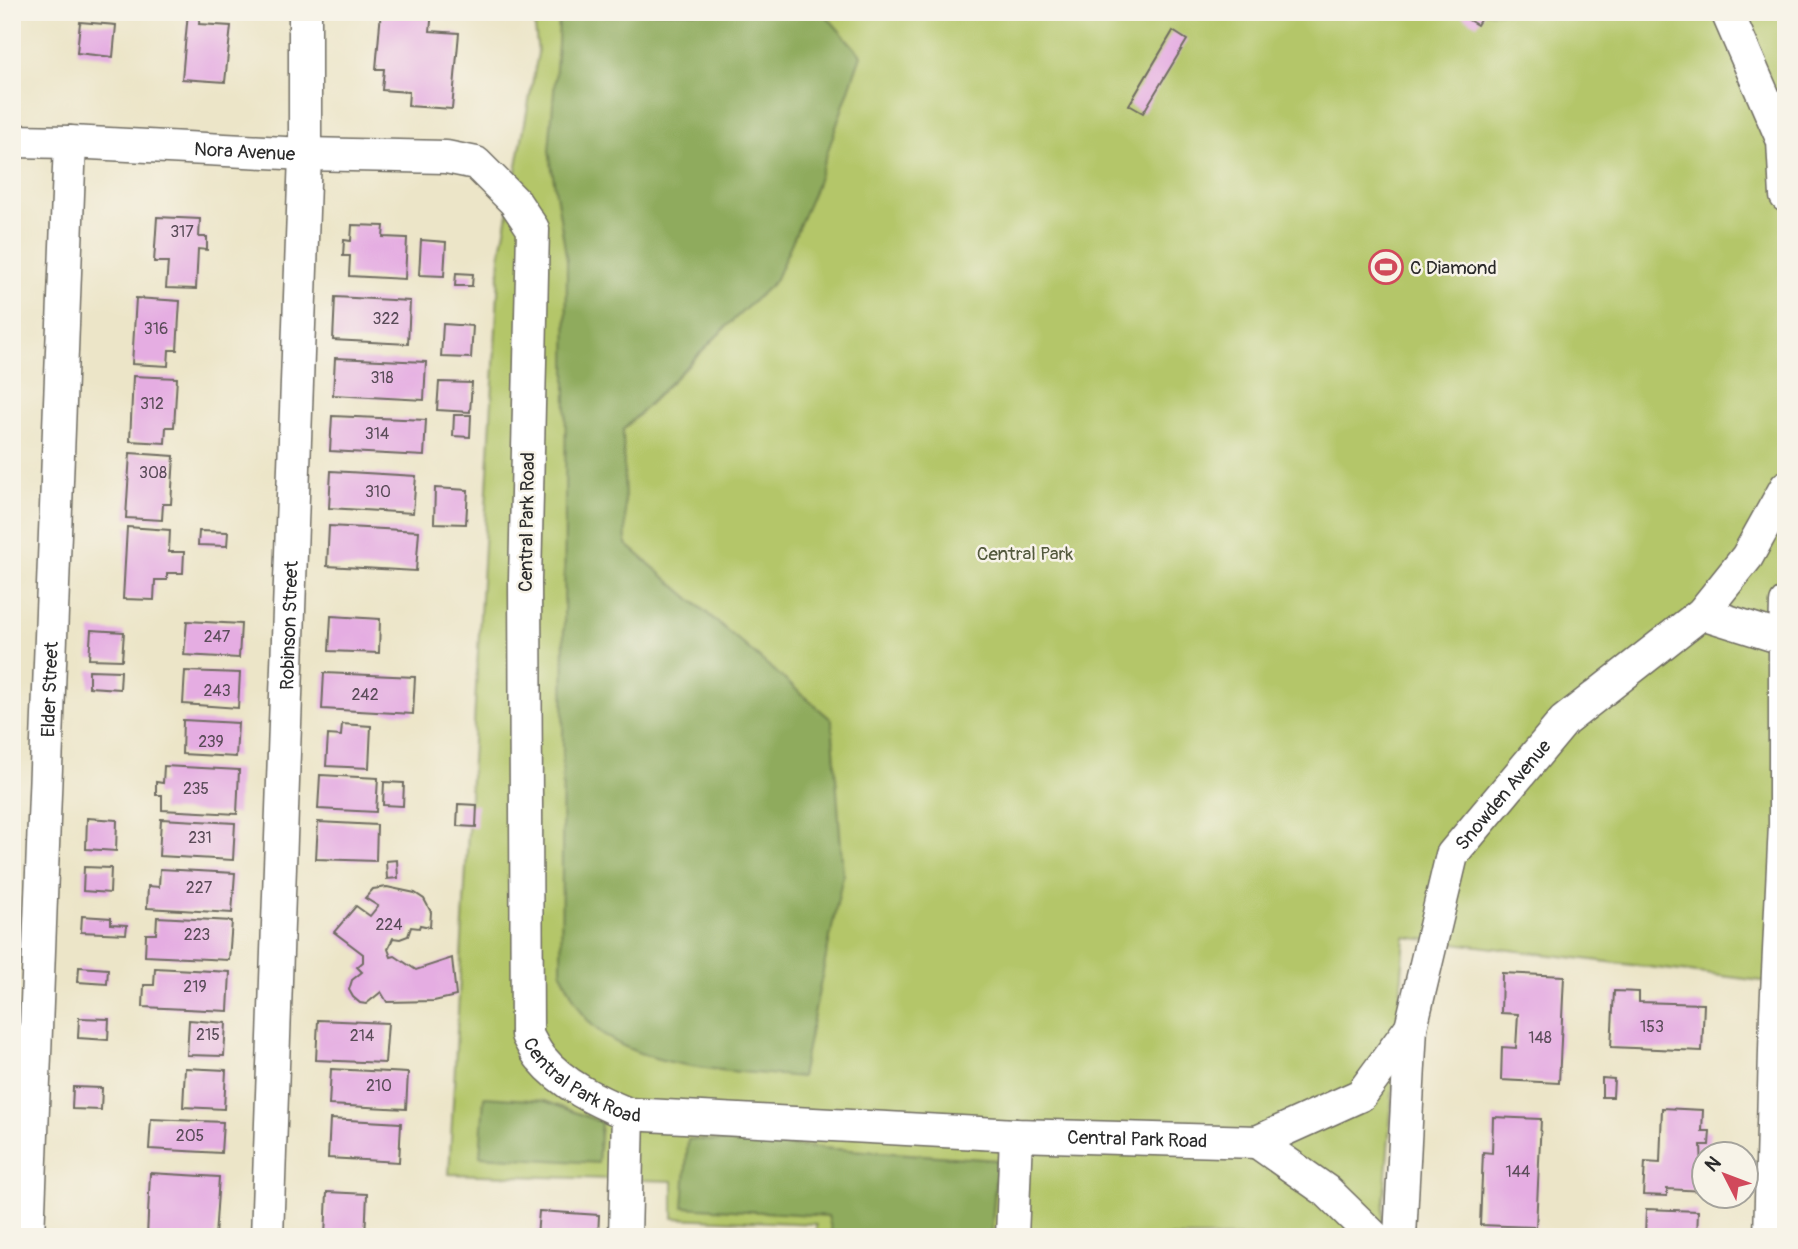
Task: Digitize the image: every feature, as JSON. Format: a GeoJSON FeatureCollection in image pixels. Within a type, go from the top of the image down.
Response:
{"type":"FeatureCollection","features":[{"type":"Feature","properties":{"kind":"street","name":"Robinson Street"},"geometry":{"type":"LineString","coordinates":[[267,1237],[305,154],[306,12]]}},
{"type":"Feature","properties":{"kind":"street"},"geometry":{"type":"LineString","coordinates":[[1727,12],[1784,141],[1786,196]]}},
{"type":"Feature","properties":{"kind":"street","name":"Nora Avenue"},"geometry":{"type":"LineString","coordinates":[[12,141],[305,154],[446,156],[476,163]]}},
{"type":"Feature","properties":{"kind":"street","name":"Elder Street"},"geometry":{"type":"LineString","coordinates":[[28,1237],[70,142]]}},
{"type":"Feature","properties":{"kind":"street","name":"Central Park Road"},"geometry":{"type":"LineString","coordinates":[[476,163],[515,201],[533,229],[524,581],[527,1035],[541,1059],[567,1082],[596,1100],[628,1114],[1016,1135],[1256,1142],[1362,1095],[1411,1027]]}},
{"type":"Feature","properties":{"kind":"street","name":"Snowden Avenue"},"geometry":{"type":"LineString","coordinates":[[1400,1237],[1411,1027],[1452,855],[1564,721],[1702,613],[1747,556],[1786,487]]}},
{"type":"Feature","properties":{"kind":"street"},"geometry":{"type":"LineString","coordinates":[[1770,1237],[1779,1209],[1776,1014],[1785,824],[1786,603]]}},
{"type":"Feature","properties":{"kind":"street"},"geometry":{"type":"LineString","coordinates":[[1702,613],[1785,639]]}},
{"type":"Feature","properties":{"kind":"street"},"geometry":{"type":"LineString","coordinates":[[625,1237],[628,1114]]}},
{"type":"Feature","properties":{"kind":"street"},"geometry":{"type":"LineString","coordinates":[[1012,1237],[1016,1135]]}},
{"type":"Feature","properties":{"kind":"street"},"geometry":{"type":"LineString","coordinates":[[1256,1142],[1328,1192],[1374,1237]]}},
{"type":"Feature","properties":{"kind":"green space","name":"Central Park"},"geometry":{"type":"Polygon","coordinates":[[[533,12],[1786,12],[1786,984],[1405,937],[1381,1237],[816,1237],[816,1224],[673,1218],[673,1181],[449,1174],[500,256],[538,53],[533,12]]]}},
{"type":"Feature","properties":{"kind":"green space"},"geometry":{"type":"Polygon","coordinates":[[[559,12],[823,12],[861,55],[813,194],[775,281],[623,430],[626,544],[832,720],[843,875],[801,1077],[690,1066],[636,1052],[612,1040],[591,1024],[578,1007],[561,973],[567,261],[549,151],[559,12]]]}},
{"type":"Feature","properties":{"kind":"green space"},"geometry":{"type":"Polygon","coordinates":[[[484,1097],[545,1101],[601,1122],[598,1163],[480,1156],[484,1097]]]}},
{"type":"Feature","properties":{"kind":"green space"},"geometry":{"type":"Polygon","coordinates":[[[688,1139],[997,1160],[991,1237],[833,1237],[828,1216],[683,1207],[688,1139]]]}},
{"type":"Feature","properties":{"kind":"building"},"geometry":{"type":"Polygon","coordinates":[[[188,12],[200,12],[199,24],[231,26],[225,82],[182,79],[188,12]]]}},
{"type":"Feature","properties":{"kind":"building"},"geometry":{"type":"Polygon","coordinates":[[[381,12],[432,12],[430,31],[459,33],[452,109],[408,106],[409,92],[382,90],[384,69],[376,69],[381,12]]]}},
{"type":"Feature","properties":{"kind":"building"},"geometry":{"type":"Polygon","coordinates":[[[1455,12],[1485,12],[1477,25],[1455,12]]]}},
{"type":"Feature","properties":{"kind":"building"},"geometry":{"type":"Polygon","coordinates":[[[80,22],[116,25],[113,57],[77,53],[80,22]]]}},
{"type":"Feature","properties":{"kind":"building"},"geometry":{"type":"Polygon","coordinates":[[[1173,31],[1187,40],[1143,113],[1129,105],[1173,31]]]}},
{"type":"Feature","properties":{"kind":"building"},"geometry":{"type":"Polygon","coordinates":[[[157,217],[200,219],[199,237],[207,237],[207,250],[198,249],[196,289],[166,288],[168,262],[154,262],[157,217]]]}},
{"type":"Feature","properties":{"kind":"building"},"geometry":{"type":"Polygon","coordinates":[[[352,225],[384,226],[383,237],[407,238],[405,279],[349,276],[350,256],[343,256],[344,240],[351,241],[352,225]]]}},
{"type":"Feature","properties":{"kind":"building"},"geometry":{"type":"Polygon","coordinates":[[[421,240],[446,242],[444,276],[419,275],[421,240]]]}},
{"type":"Feature","properties":{"kind":"building"},"geometry":{"type":"Polygon","coordinates":[[[456,273],[473,274],[472,286],[455,286],[456,273]]]}},
{"type":"Feature","properties":{"kind":"building"},"geometry":{"type":"Polygon","coordinates":[[[335,297],[410,301],[408,344],[333,340],[335,297]]]}},
{"type":"Feature","properties":{"kind":"building"},"geometry":{"type":"Polygon","coordinates":[[[136,298],[180,301],[177,350],[169,350],[168,366],[132,364],[136,298]]]}},
{"type":"Feature","properties":{"kind":"building"},"geometry":{"type":"Polygon","coordinates":[[[443,324],[473,326],[471,358],[441,357],[443,324]]]}},
{"type":"Feature","properties":{"kind":"building"},"geometry":{"type":"Polygon","coordinates":[[[335,358],[426,362],[424,400],[333,395],[335,358]]]}},
{"type":"Feature","properties":{"kind":"building"},"geometry":{"type":"Polygon","coordinates":[[[133,376],[177,378],[174,427],[166,427],[165,443],[130,441],[133,376]]]}},
{"type":"Feature","properties":{"kind":"building"},"geometry":{"type":"Polygon","coordinates":[[[439,382],[472,383],[470,412],[437,410],[439,382]]]}},
{"type":"Feature","properties":{"kind":"building"},"geometry":{"type":"Polygon","coordinates":[[[454,415],[471,415],[470,437],[453,436],[454,415]]]}},
{"type":"Feature","properties":{"kind":"building"},"geometry":{"type":"Polygon","coordinates":[[[332,416],[426,420],[424,456],[330,451],[332,416]]]}},
{"type":"Feature","properties":{"kind":"building"},"geometry":{"type":"Polygon","coordinates":[[[130,453],[174,456],[171,504],[163,504],[162,520],[126,518],[130,453]]]}},
{"type":"Feature","properties":{"kind":"building"},"geometry":{"type":"Polygon","coordinates":[[[331,471],[416,476],[413,513],[329,508],[331,471]]]}},
{"type":"Feature","properties":{"kind":"building"},"geometry":{"type":"Polygon","coordinates":[[[435,488],[468,490],[466,524],[434,523],[435,488]]]}},
{"type":"Feature","properties":{"kind":"building"},"geometry":{"type":"Polygon","coordinates":[[[329,526],[419,531],[416,571],[327,566],[329,526]]]}},
{"type":"Feature","properties":{"kind":"building"},"geometry":{"type":"Polygon","coordinates":[[[127,527],[170,530],[169,552],[184,552],[183,573],[167,573],[167,580],[155,580],[154,600],[123,599],[127,527]]]}},
{"type":"Feature","properties":{"kind":"building"},"geometry":{"type":"Polygon","coordinates":[[[199,531],[228,532],[227,546],[198,545],[199,531]]]}},
{"type":"Feature","properties":{"kind":"building"},"geometry":{"type":"Polygon","coordinates":[[[331,616],[380,619],[379,653],[329,651],[331,616]]]}},
{"type":"Feature","properties":{"kind":"building"},"geometry":{"type":"Polygon","coordinates":[[[187,621],[241,624],[239,658],[184,655],[187,621]]]}},
{"type":"Feature","properties":{"kind":"building"},"geometry":{"type":"Polygon","coordinates":[[[91,630],[124,632],[122,660],[89,659],[91,630]]]}},
{"type":"Feature","properties":{"kind":"building"},"geometry":{"type":"Polygon","coordinates":[[[89,670],[121,671],[120,689],[89,687],[89,670]]]}},
{"type":"Feature","properties":{"kind":"building"},"geometry":{"type":"Polygon","coordinates":[[[185,671],[240,673],[238,708],[183,704],[185,671]]]}},
{"type":"Feature","properties":{"kind":"building"},"geometry":{"type":"Polygon","coordinates":[[[324,673],[415,677],[413,714],[322,709],[324,673]]]}},
{"type":"Feature","properties":{"kind":"building"},"geometry":{"type":"Polygon","coordinates":[[[183,720],[238,723],[236,757],[182,754],[183,720]]]}},
{"type":"Feature","properties":{"kind":"building"},"geometry":{"type":"Polygon","coordinates":[[[342,724],[371,726],[369,768],[326,766],[328,735],[341,736],[342,724]]]}},
{"type":"Feature","properties":{"kind":"building"},"geometry":{"type":"Polygon","coordinates":[[[164,766],[239,770],[237,814],[162,810],[162,795],[156,795],[156,782],[163,783],[164,766]]]}},
{"type":"Feature","properties":{"kind":"building"},"geometry":{"type":"Polygon","coordinates":[[[320,775],[378,778],[376,812],[318,809],[320,775]]]}},
{"type":"Feature","properties":{"kind":"building"},"geometry":{"type":"Polygon","coordinates":[[[384,782],[404,783],[403,806],[383,805],[384,782]]]}},
{"type":"Feature","properties":{"kind":"building"},"geometry":{"type":"Polygon","coordinates":[[[458,804],[477,805],[476,827],[457,826],[458,804]]]}},
{"type":"Feature","properties":{"kind":"building"},"geometry":{"type":"Polygon","coordinates":[[[87,818],[117,820],[116,851],[86,849],[87,818]]]}},
{"type":"Feature","properties":{"kind":"building"},"geometry":{"type":"Polygon","coordinates":[[[161,819],[235,823],[233,860],[159,856],[161,819]]]}},
{"type":"Feature","properties":{"kind":"building"},"geometry":{"type":"Polygon","coordinates":[[[318,822],[377,825],[376,861],[316,859],[318,822]]]}},
{"type":"Feature","properties":{"kind":"building"},"geometry":{"type":"Polygon","coordinates":[[[397,860],[398,878],[387,879],[386,861],[397,860]]]}},
{"type":"Feature","properties":{"kind":"building"},"geometry":{"type":"Polygon","coordinates":[[[84,867],[111,868],[110,893],[83,891],[84,867]]]}},
{"type":"Feature","properties":{"kind":"building"},"geometry":{"type":"Polygon","coordinates":[[[160,869],[235,873],[232,913],[147,908],[148,886],[159,887],[160,869]]]}},
{"type":"Feature","properties":{"kind":"building"},"geometry":{"type":"Polygon","coordinates":[[[387,887],[415,893],[424,899],[431,912],[430,927],[411,927],[408,936],[393,938],[388,949],[391,957],[395,956],[416,970],[452,958],[456,996],[434,1001],[387,1002],[381,992],[366,1004],[353,997],[349,990],[352,980],[362,972],[357,967],[363,962],[363,954],[334,932],[356,906],[370,916],[378,906],[365,898],[373,889],[387,887]]]}},
{"type":"Feature","properties":{"kind":"building"},"geometry":{"type":"Polygon","coordinates":[[[82,916],[111,918],[111,924],[127,925],[126,934],[81,932],[82,916]]]}},
{"type":"Feature","properties":{"kind":"building"},"geometry":{"type":"Polygon","coordinates":[[[157,917],[232,921],[229,960],[145,956],[146,934],[156,934],[157,917]]]}},
{"type":"Feature","properties":{"kind":"building"},"geometry":{"type":"Polygon","coordinates":[[[79,967],[108,969],[107,984],[78,982],[79,967]]]}},
{"type":"Feature","properties":{"kind":"building"},"geometry":{"type":"Polygon","coordinates":[[[155,968],[230,972],[228,1011],[143,1007],[144,985],[154,985],[155,968]]]}},
{"type":"Feature","properties":{"kind":"building"},"geometry":{"type":"Polygon","coordinates":[[[1502,973],[1564,976],[1559,1083],[1501,1080],[1502,1047],[1516,1048],[1518,1014],[1501,1013],[1502,973]]]}},
{"type":"Feature","properties":{"kind":"building"},"geometry":{"type":"Polygon","coordinates":[[[1614,991],[1639,992],[1639,1002],[1704,1004],[1702,1051],[1611,1047],[1614,991]]]}},
{"type":"Feature","properties":{"kind":"building"},"geometry":{"type":"Polygon","coordinates":[[[79,1018],[109,1019],[108,1040],[78,1038],[79,1018]]]}},
{"type":"Feature","properties":{"kind":"building"},"geometry":{"type":"Polygon","coordinates":[[[189,1020],[226,1023],[224,1056],[187,1055],[189,1020]]]}},
{"type":"Feature","properties":{"kind":"building"},"geometry":{"type":"Polygon","coordinates":[[[318,1020],[388,1023],[385,1063],[316,1060],[318,1020]]]}},
{"type":"Feature","properties":{"kind":"building"},"geometry":{"type":"Polygon","coordinates":[[[185,1068],[226,1070],[224,1109],[183,1107],[185,1068]]]}},
{"type":"Feature","properties":{"kind":"building"},"geometry":{"type":"Polygon","coordinates":[[[331,1069],[408,1073],[406,1109],[329,1105],[331,1069]]]}},
{"type":"Feature","properties":{"kind":"building"},"geometry":{"type":"Polygon","coordinates":[[[1602,1078],[1614,1079],[1613,1097],[1602,1097],[1602,1078]]]}},
{"type":"Feature","properties":{"kind":"building"},"geometry":{"type":"Polygon","coordinates":[[[73,1087],[102,1088],[101,1110],[72,1109],[73,1087]]]}},
{"type":"Feature","properties":{"kind":"building"},"geometry":{"type":"Polygon","coordinates":[[[1662,1108],[1703,1110],[1702,1131],[1710,1131],[1709,1140],[1689,1140],[1689,1190],[1667,1189],[1667,1196],[1643,1195],[1645,1162],[1660,1163],[1662,1108]]]}},
{"type":"Feature","properties":{"kind":"building"},"geometry":{"type":"Polygon","coordinates":[[[1493,1117],[1541,1119],[1536,1227],[1480,1225],[1483,1152],[1492,1153],[1493,1117]]]}},
{"type":"Feature","properties":{"kind":"building"},"geometry":{"type":"Polygon","coordinates":[[[151,1119],[223,1122],[221,1153],[149,1149],[151,1119]]]}},
{"type":"Feature","properties":{"kind":"building"},"geometry":{"type":"Polygon","coordinates":[[[330,1119],[401,1123],[399,1162],[328,1158],[330,1119]]]}},
{"type":"Feature","properties":{"kind":"building"},"geometry":{"type":"Polygon","coordinates":[[[150,1173],[219,1177],[215,1237],[147,1237],[150,1173]]]}},
{"type":"Feature","properties":{"kind":"building"},"geometry":{"type":"Polygon","coordinates":[[[327,1192],[367,1194],[365,1237],[325,1237],[327,1192]]]}},
{"type":"Feature","properties":{"kind":"building"},"geometry":{"type":"Polygon","coordinates":[[[1646,1209],[1698,1211],[1697,1237],[1645,1237],[1646,1209]]]}},
{"type":"Feature","properties":{"kind":"building"},"geometry":{"type":"Polygon","coordinates":[[[539,1211],[599,1215],[598,1237],[537,1237],[539,1211]]]}},
{"type":"Feature","properties":{"kind":"place","name":"C Diamond"},"geometry":{"type":"Point","coordinates":[1386,267]}}]}
